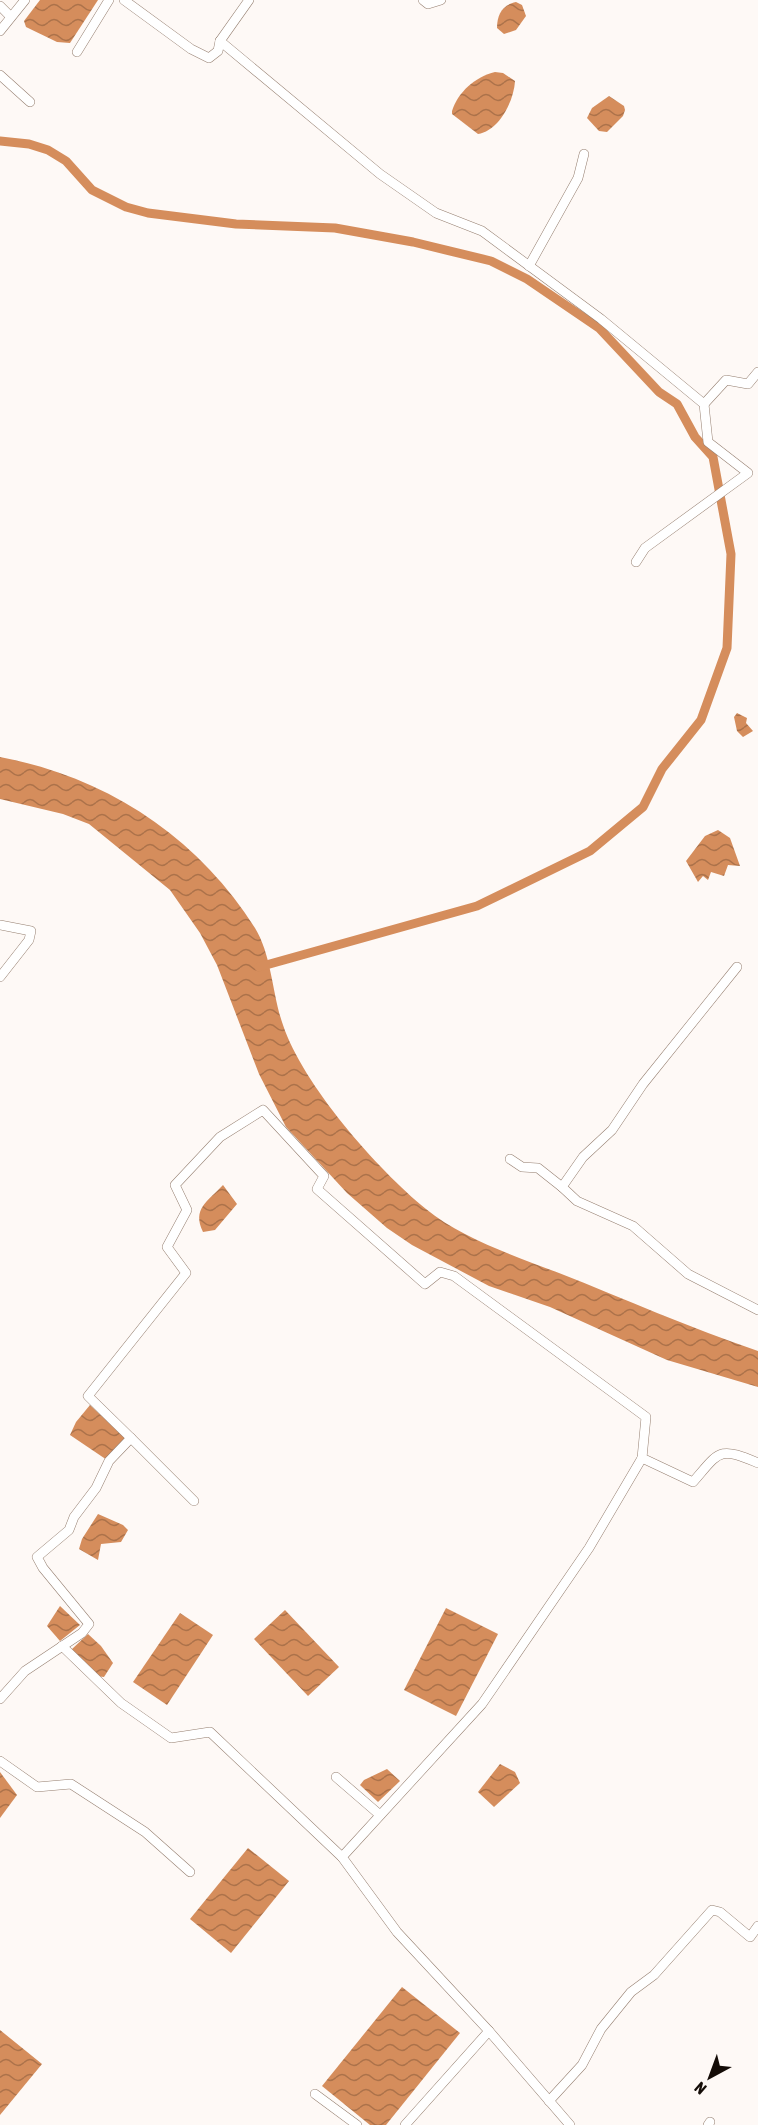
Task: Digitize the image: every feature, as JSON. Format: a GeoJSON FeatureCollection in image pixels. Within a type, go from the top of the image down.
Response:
{"type":"FeatureCollection","features":[{"type":"Feature","properties":{"kind":"street"},"geometry":{"type":"LineString","coordinates":[[0,32],[10,15],[25,0]]}},
{"type":"Feature","properties":{"kind":"street"},"geometry":{"type":"LineString","coordinates":[[77,51],[109,0]]}},
{"type":"Feature","properties":{"kind":"street"},"geometry":{"type":"LineString","coordinates":[[124,0],[191,49],[209,58],[218,51],[220,41],[249,0]]}},
{"type":"Feature","properties":{"kind":"street"},"geometry":{"type":"LineString","coordinates":[[423,0],[428,4],[441,0]]}},
{"type":"Feature","properties":{"kind":"street"},"geometry":{"type":"LineString","coordinates":[[0,6],[10,15]]}},
{"type":"Feature","properties":{"kind":"street"},"geometry":{"type":"LineString","coordinates":[[220,41],[380,174],[436,213],[482,231],[601,320],[704,404],[708,442],[748,473],[645,548],[636,562]]}},
{"type":"Feature","properties":{"kind":"street"},"geometry":{"type":"LineString","coordinates":[[0,75],[30,102]]}},
{"type":"Feature","properties":{"kind":"street"},"geometry":{"type":"LineString","coordinates":[[529,266],[578,178],[584,154]]}},
{"type":"Feature","properties":{"kind":"street"},"geometry":{"type":"LineString","coordinates":[[704,404],[726,380],[748,384],[758,372]]}},
{"type":"Feature","properties":{"kind":"street"},"geometry":{"type":"LineString","coordinates":[[0,925],[31,931],[28,940],[0,977]]}},
{"type":"Feature","properties":{"kind":"street"},"geometry":{"type":"LineString","coordinates":[[562,1187],[583,1157],[612,1130],[643,1084],[737,967]]}},
{"type":"Feature","properties":{"kind":"street"},"geometry":{"type":"LineString","coordinates":[[194,1502],[88,1396],[186,1273],[167,1247],[187,1210],[175,1185],[220,1137],[263,1110],[324,1176],[317,1189],[425,1284],[440,1272],[454,1276],[646,1417],[642,1458],[589,1548],[482,1704],[342,1857]]}},
{"type":"Feature","properties":{"kind":"street"},"geometry":{"type":"LineString","coordinates":[[510,1159],[522,1167],[538,1168],[577,1201],[633,1226],[688,1274],[758,1310]]}},
{"type":"Feature","properties":{"kind":"street"},"geometry":{"type":"LineString","coordinates":[[0,1699],[25,1671],[82,1633],[88,1624],[43,1568],[37,1557],[69,1530],[74,1517],[96,1488],[109,1461],[130,1438]]}},
{"type":"Feature","properties":{"kind":"street"},"geometry":{"type":"LineString","coordinates":[[642,1458],[693,1482],[717,1454],[732,1452],[758,1463]]}},
{"type":"Feature","properties":{"kind":"street"},"geometry":{"type":"LineString","coordinates":[[62,1646],[121,1703],[171,1738],[210,1732],[342,1857],[397,1932],[489,2031],[570,2125]]}},
{"type":"Feature","properties":{"kind":"street"},"geometry":{"type":"LineString","coordinates":[[0,1761],[37,1787],[71,1784],[145,1832],[190,1872]]}},
{"type":"Feature","properties":{"kind":"street"},"geometry":{"type":"LineString","coordinates":[[336,1777],[381,1815]]}},
{"type":"Feature","properties":{"kind":"street"},"geometry":{"type":"LineString","coordinates":[[549,2101],[582,2065],[601,2029],[631,1992],[654,1975],[712,1910],[720,1912],[750,1937],[758,1926]]}},
{"type":"Feature","properties":{"kind":"street"},"geometry":{"type":"LineString","coordinates":[[405,2125],[489,2031]]}},
{"type":"Feature","properties":{"kind":"street"},"geometry":{"type":"LineString","coordinates":[[315,2094],[357,2125]]}},
{"type":"Feature","properties":{"kind":"water"},"geometry":{"type":"Polygon","coordinates":[[[40,0],[98,0],[70,43],[57,42],[26,27],[24,21],[40,0]]]}},
{"type":"Feature","properties":{"kind":"water"},"geometry":{"type":"Polygon","coordinates":[[[516,2],[522,5],[526,16],[516,30],[504,34],[497,28],[499,15],[504,8],[516,2]]]}},
{"type":"Feature","properties":{"kind":"water"},"geometry":{"type":"Polygon","coordinates":[[[495,72],[503,73],[515,81],[512,97],[504,113],[493,127],[478,134],[452,114],[452,111],[458,98],[468,86],[495,72]]]}},
{"type":"Feature","properties":{"kind":"water"},"geometry":{"type":"Polygon","coordinates":[[[609,96],[624,106],[625,110],[623,116],[607,132],[599,131],[587,118],[592,108],[609,96]]]}},
{"type":"Feature","properties":{"kind":"water"},"geometry":{"type":"Polygon","coordinates":[[[737,713],[747,718],[746,723],[753,731],[743,737],[737,731],[734,717],[737,713]]]}},
{"type":"Feature","properties":{"kind":"water"},"geometry":{"type":"Polygon","coordinates":[[[0,757],[39,766],[76,779],[112,796],[146,816],[206,865],[232,895],[261,939],[283,1025],[307,1073],[324,1099],[364,1149],[426,1209],[456,1229],[490,1246],[758,1351],[758,1387],[667,1360],[550,1307],[489,1286],[412,1245],[387,1228],[347,1193],[286,1127],[259,1074],[217,965],[200,933],[170,890],[89,824],[63,814],[0,799],[0,757]]]}},
{"type":"Feature","properties":{"kind":"water"},"geometry":{"type":"Polygon","coordinates":[[[718,830],[730,838],[740,866],[728,865],[724,876],[711,872],[708,880],[703,876],[698,882],[686,861],[705,836],[718,830]]]}},
{"type":"Feature","properties":{"kind":"water"},"geometry":{"type":"Polygon","coordinates":[[[223,1185],[237,1204],[215,1230],[203,1232],[200,1212],[207,1201],[223,1185]]]}},
{"type":"Feature","properties":{"kind":"water"},"geometry":{"type":"Polygon","coordinates":[[[90,1405],[125,1438],[107,1460],[70,1435],[76,1422],[90,1405]]]}},
{"type":"Feature","properties":{"kind":"water"},"geometry":{"type":"Polygon","coordinates":[[[98,1514],[123,1525],[128,1530],[121,1542],[101,1544],[98,1560],[79,1549],[82,1539],[98,1514]]]}},
{"type":"Feature","properties":{"kind":"water"},"geometry":{"type":"Polygon","coordinates":[[[60,1606],[80,1625],[60,1641],[47,1626],[60,1606]]]}},
{"type":"Feature","properties":{"kind":"water"},"geometry":{"type":"Polygon","coordinates":[[[446,1608],[498,1634],[456,1716],[404,1690],[446,1608]]]}},
{"type":"Feature","properties":{"kind":"water"},"geometry":{"type":"Polygon","coordinates":[[[285,1610],[339,1667],[308,1696],[254,1639],[285,1610]]]}},
{"type":"Feature","properties":{"kind":"water"},"geometry":{"type":"Polygon","coordinates":[[[180,1613],[213,1635],[167,1705],[133,1682],[180,1613]]]}},
{"type":"Feature","properties":{"kind":"water"},"geometry":{"type":"Polygon","coordinates":[[[88,1634],[101,1646],[113,1663],[104,1677],[95,1676],[71,1650],[88,1634]]]}},
{"type":"Feature","properties":{"kind":"water"},"geometry":{"type":"Polygon","coordinates":[[[500,1764],[515,1772],[520,1783],[494,1807],[478,1792],[500,1764]]]}},
{"type":"Feature","properties":{"kind":"water"},"geometry":{"type":"Polygon","coordinates":[[[387,1769],[400,1781],[378,1802],[360,1785],[364,1780],[387,1769]]]}},
{"type":"Feature","properties":{"kind":"water"},"geometry":{"type":"Polygon","coordinates":[[[0,1772],[17,1795],[0,1818],[0,1772]]]}},
{"type":"Feature","properties":{"kind":"water"},"geometry":{"type":"Polygon","coordinates":[[[248,1848],[289,1881],[231,1953],[190,1919],[248,1848]]]}},
{"type":"Feature","properties":{"kind":"water"},"geometry":{"type":"Polygon","coordinates":[[[402,1987],[460,2033],[386,2125],[370,2125],[322,2086],[402,1987]]]}},
{"type":"Feature","properties":{"kind":"water"},"geometry":{"type":"Polygon","coordinates":[[[0,2030],[42,2064],[0,2115],[0,2030]]]}},
{"type":"Feature","properties":{"kind":"waterway"},"geometry":{"type":"LineString","coordinates":[[0,141],[29,144],[48,150],[66,161],[92,190],[126,207],[148,213],[236,224],[335,228],[413,242],[491,261],[527,279],[599,328],[659,392],[677,404],[695,437],[713,457],[731,554],[727,648],[701,720],[662,769],[643,807],[590,851],[477,906],[259,967]]}}]}
